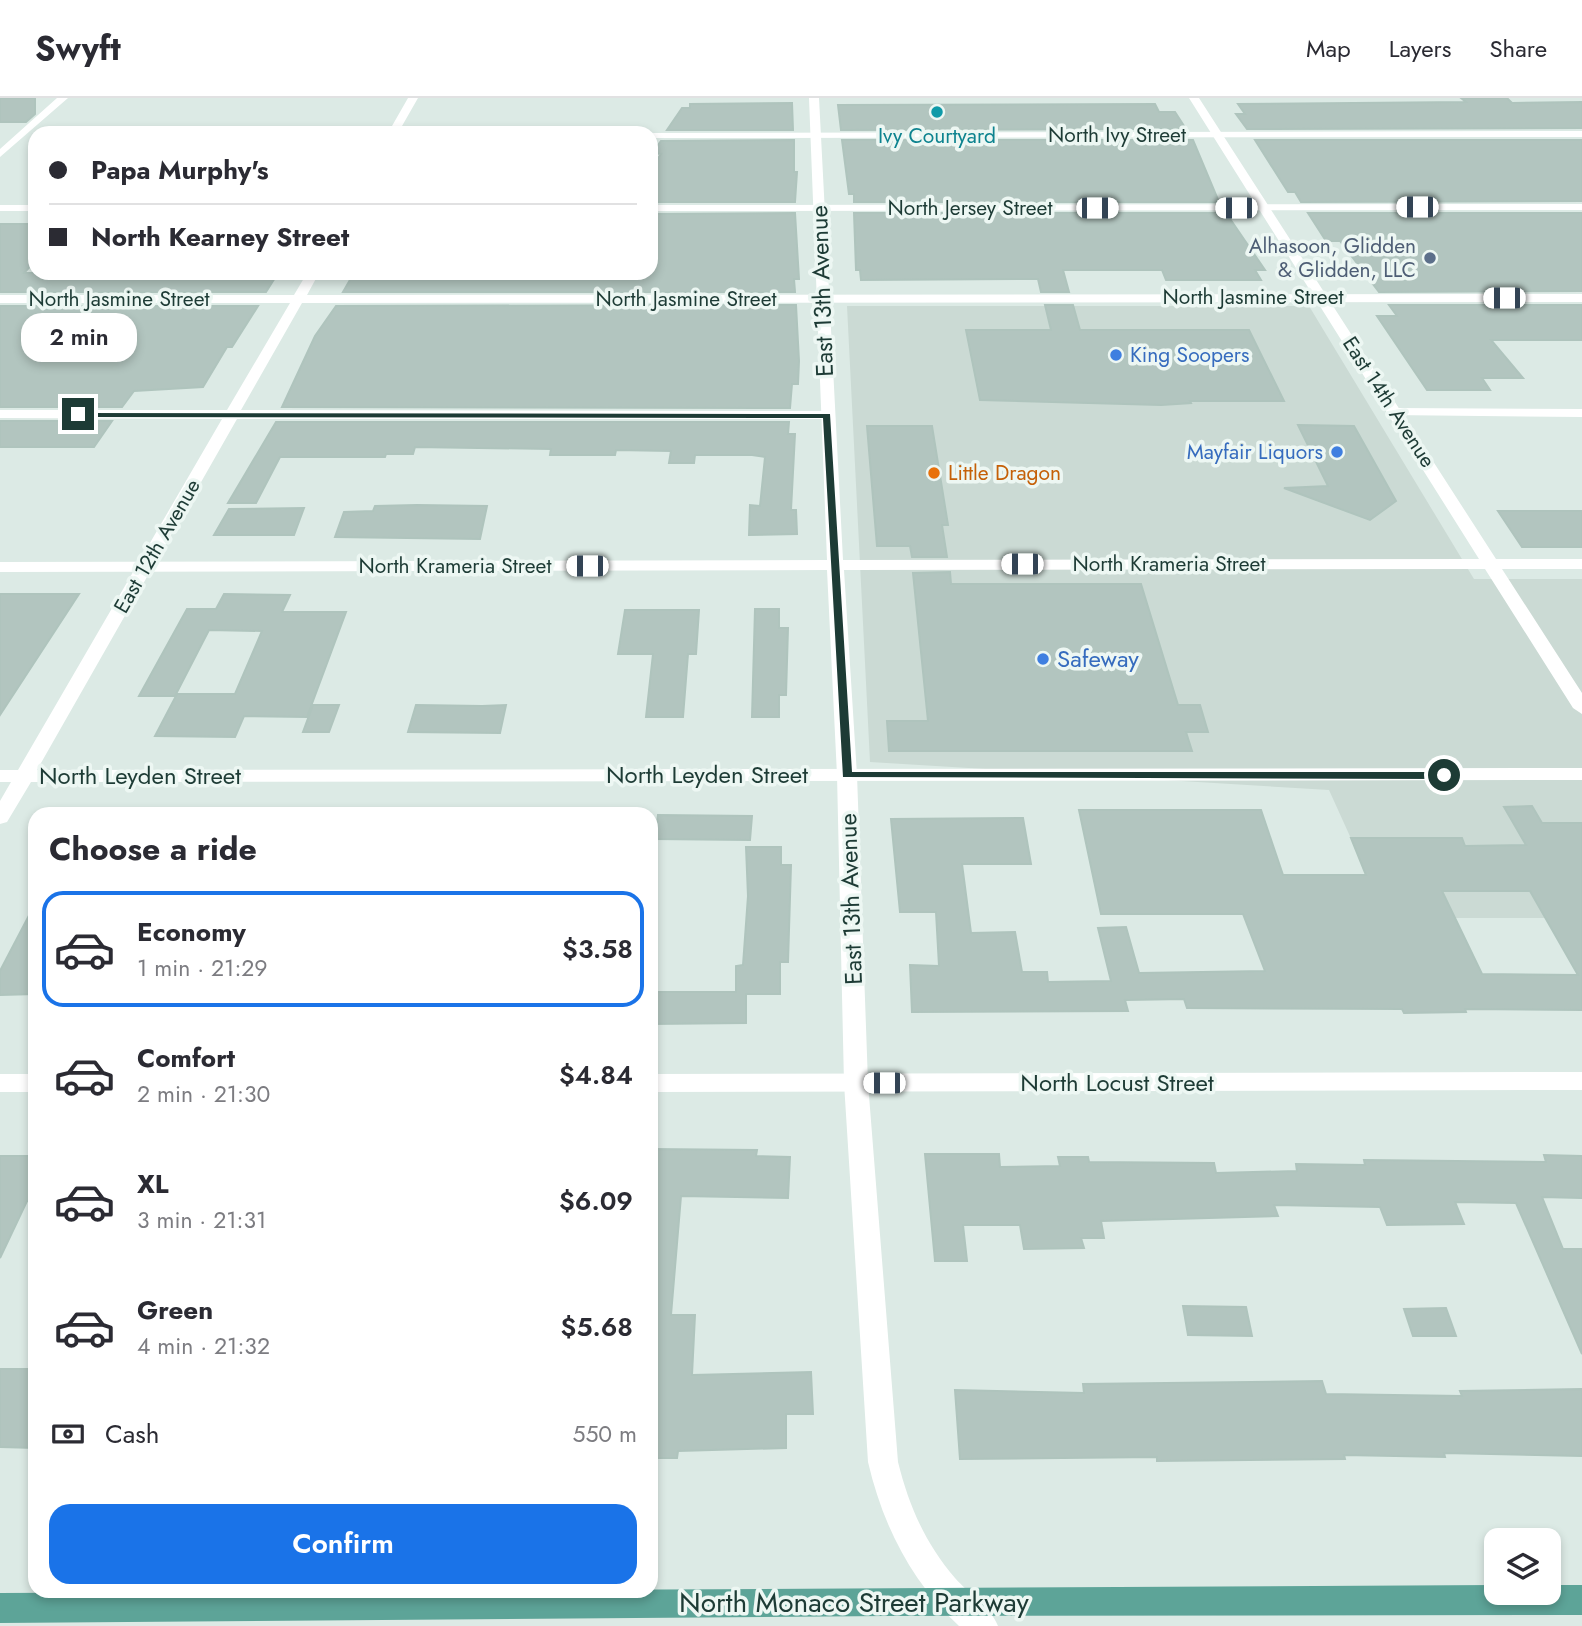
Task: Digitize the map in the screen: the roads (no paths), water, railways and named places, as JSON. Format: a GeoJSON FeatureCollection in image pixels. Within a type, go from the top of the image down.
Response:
{"type":"FeatureCollection","features":[{"type":"Feature","properties":{"kind":"main road","name":"North Monaco Street Parkway"},"geometry":{"type":"LineString","coordinates":[[0,1608],[954,1601],[1582,1600]]}},
{"type":"Feature","properties":{"kind":"street"},"geometry":{"type":"LineString","coordinates":[[31,126],[63,98]]}},
{"type":"Feature","properties":{"kind":"street"},"geometry":{"type":"LineString","coordinates":[[397,126],[413,98]]}},
{"type":"Feature","properties":{"kind":"street","name":"East 13th Avenue"},"geometry":{"type":"LineString","coordinates":[[814,98],[827,415],[847,775],[856,1083],[883,1462],[899,1521],[915,1552],[954,1601],[982,1626]]}},
{"type":"Feature","properties":{"kind":"street","name":"East 14th Avenue"},"geometry":{"type":"LineString","coordinates":[[1194,98],[1582,708]]}},
{"type":"Feature","properties":{"kind":"street"},"geometry":{"type":"LineString","coordinates":[[0,154],[28,129]]}},
{"type":"Feature","properties":{"kind":"street"},"geometry":{"type":"LineString","coordinates":[[0,134],[28,134]]}},
{"type":"Feature","properties":{"kind":"street","name":"North Ivy Street"},"geometry":{"type":"LineString","coordinates":[[658,135],[1582,134]]}},
{"type":"Feature","properties":{"kind":"street","name":"North Jersey Street"},"geometry":{"type":"LineString","coordinates":[[658,208],[1582,207]]}},
{"type":"Feature","properties":{"kind":"street"},"geometry":{"type":"LineString","coordinates":[[0,208],[28,208]]}},
{"type":"Feature","properties":{"kind":"street","name":"East 12th Avenue"},"geometry":{"type":"LineString","coordinates":[[0,818],[309,280]]}},
{"type":"Feature","properties":{"kind":"street","name":"North Jasmine Street"},"geometry":{"type":"LineString","coordinates":[[0,299],[1582,298]]}},
{"type":"Feature","properties":{"kind":"street"},"geometry":{"type":"LineString","coordinates":[[1395,412],[1582,413]]}},
{"type":"Feature","properties":{"kind":"street"},"geometry":{"type":"LineString","coordinates":[[0,414],[827,415]]}},
{"type":"Feature","properties":{"kind":"street","name":"North Krameria Street"},"geometry":{"type":"LineString","coordinates":[[0,567],[1582,564]]}},
{"type":"Feature","properties":{"kind":"street","name":"North Leyden Street"},"geometry":{"type":"LineString","coordinates":[[0,776],[1582,774]]}},
{"type":"Feature","properties":{"kind":"street","name":"North Locust Street"},"geometry":{"type":"LineString","coordinates":[[658,1083],[1582,1081]]}},
{"type":"Feature","properties":{"kind":"street"},"geometry":{"type":"LineString","coordinates":[[0,1083],[28,1083]]}},
{"type":"Feature","properties":{"kind":"place","name":"Ivy Courtyard"},"geometry":{"type":"Point","coordinates":[937,112]}},
{"type":"Feature","properties":{"kind":"place","name":"Alhasoon, Glidden & Glidden, LLC"},"geometry":{"type":"Point","coordinates":[1430,258]}},
{"type":"Feature","properties":{"kind":"place","name":"King Soopers"},"geometry":{"type":"Point","coordinates":[1116,355]}},
{"type":"Feature","properties":{"kind":"place","name":"Mayfair Liquors"},"geometry":{"type":"Point","coordinates":[1337,452]}},
{"type":"Feature","properties":{"kind":"place","name":"Little Dragon"},"geometry":{"type":"Point","coordinates":[934,473]}},
{"type":"Feature","properties":{"kind":"place","name":"Safeway"},"geometry":{"type":"Point","coordinates":[1043,659]}}]}
